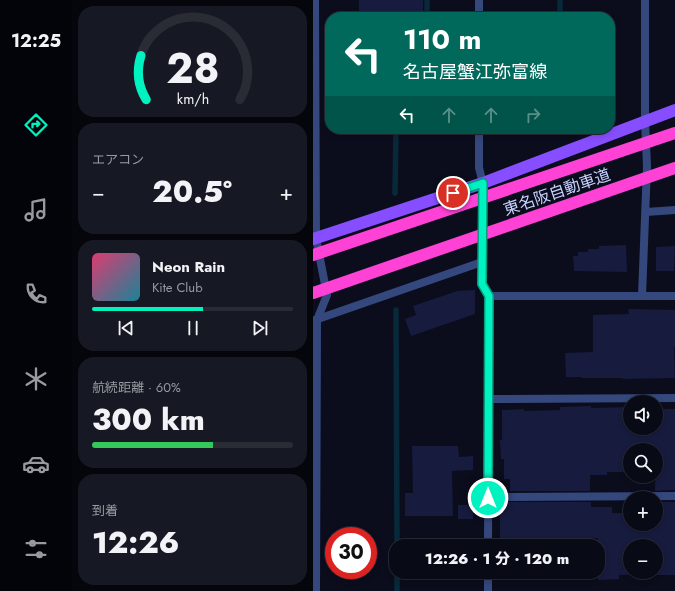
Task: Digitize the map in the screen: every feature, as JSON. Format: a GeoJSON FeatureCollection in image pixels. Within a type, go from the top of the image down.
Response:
{"type":"FeatureCollection","features":[{"type":"Feature","properties":{"kind":"highway","name":"東名阪自動車道"},"geometry":{"type":"LineString","coordinates":[[313,255],[675,133]]}},
{"type":"Feature","properties":{"kind":"highway","name":"東名阪自動車道"},"geometry":{"type":"LineString","coordinates":[[313,293],[675,168]]}},
{"type":"Feature","properties":{"kind":"main road"},"geometry":{"type":"LineString","coordinates":[[615,132],[675,110]]}},
{"type":"Feature","properties":{"kind":"main road"},"geometry":{"type":"LineString","coordinates":[[315,239],[483,183],[611,134]]}},
{"type":"Feature","properties":{"kind":"street"},"geometry":{"type":"LineString","coordinates":[[315,0],[315,239],[327,295],[315,320],[316,591]]}},
{"type":"Feature","properties":{"kind":"street"},"geometry":{"type":"LineString","coordinates":[[479,0],[479,12]]}},
{"type":"Feature","properties":{"kind":"street"},"geometry":{"type":"LineString","coordinates":[[642,296],[647,166],[645,121],[645,0]]}},
{"type":"Feature","properties":{"kind":"street"},"geometry":{"type":"LineString","coordinates":[[479,134],[479,168],[483,183],[482,284],[489,296],[488,539]]}},
{"type":"Feature","properties":{"kind":"street"},"geometry":{"type":"LineString","coordinates":[[646,212],[675,210]]}},
{"type":"Feature","properties":{"kind":"street"},"geometry":{"type":"LineString","coordinates":[[315,320],[482,262]]}},
{"type":"Feature","properties":{"kind":"street"},"geometry":{"type":"LineString","coordinates":[[489,296],[675,296]]}},
{"type":"Feature","properties":{"kind":"street"},"geometry":{"type":"LineString","coordinates":[[489,399],[675,398]]}},
{"type":"Feature","properties":{"kind":"street"},"geometry":{"type":"LineString","coordinates":[[488,498],[675,496]]}},
{"type":"Feature","properties":{"kind":"street"},"geometry":{"type":"LineString","coordinates":[[488,579],[488,591]]}},
{"type":"Feature","properties":{"kind":"building"},"geometry":{"type":"Polygon","coordinates":[[[359,0],[423,0],[423,12],[359,12],[359,0]]]}},
{"type":"Feature","properties":{"kind":"building"},"geometry":{"type":"Polygon","coordinates":[[[626,245],[627,272],[574,271],[573,256],[578,256],[578,252],[588,252],[588,249],[599,249],[599,246],[626,245]]]}},
{"type":"Feature","properties":{"kind":"building"},"geometry":{"type":"Polygon","coordinates":[[[675,246],[674,271],[656,271],[656,247],[675,246]]]}},
{"type":"Feature","properties":{"kind":"building"},"geometry":{"type":"Polygon","coordinates":[[[475,290],[475,314],[411,336],[405,319],[416,315],[413,306],[457,291],[475,290]]]}},
{"type":"Feature","properties":{"kind":"building"},"geometry":{"type":"Polygon","coordinates":[[[628,309],[675,310],[675,378],[623,379],[566,377],[565,353],[593,352],[593,315],[629,314],[628,309]]]}},
{"type":"Feature","properties":{"kind":"building"},"geometry":{"type":"Polygon","coordinates":[[[560,407],[623,407],[623,435],[663,435],[663,409],[675,409],[675,490],[655,491],[655,483],[663,483],[663,443],[623,443],[623,472],[607,472],[607,475],[590,475],[590,491],[510,491],[510,479],[504,479],[504,459],[501,459],[500,440],[502,440],[502,410],[560,410],[560,407]]]}},
{"type":"Feature","properties":{"kind":"building"},"geometry":{"type":"Polygon","coordinates":[[[412,446],[458,446],[459,457],[473,456],[473,470],[452,471],[453,516],[405,516],[405,493],[413,493],[412,446]]]}},
{"type":"Feature","properties":{"kind":"building"},"geometry":{"type":"Polygon","coordinates":[[[508,502],[591,502],[591,507],[612,507],[612,513],[623,513],[623,531],[663,531],[663,502],[675,502],[675,575],[663,575],[663,539],[623,539],[623,575],[619,575],[619,579],[598,580],[605,579],[605,539],[500,539],[500,513],[508,502]]]}},
{"type":"Feature","properties":{"kind":"building"},"geometry":{"type":"Polygon","coordinates":[[[458,505],[473,505],[473,519],[458,519],[458,505]]]}},
{"type":"Feature","properties":{"kind":"waterway"},"geometry":{"type":"LineString","coordinates":[[427,0],[427,12]]}},
{"type":"Feature","properties":{"kind":"waterway"},"geometry":{"type":"LineString","coordinates":[[560,0],[560,12]]}},
{"type":"Feature","properties":{"kind":"waterway"},"geometry":{"type":"LineString","coordinates":[[395,193],[396,134]]}},
{"type":"Feature","properties":{"kind":"waterway"},"geometry":{"type":"LineString","coordinates":[[396,310],[397,539]]}},
{"type":"Feature","properties":{"kind":"waterway"},"geometry":{"type":"LineString","coordinates":[[397,579],[397,591]]}},
{"type":"Feature","properties":{"kind":"route"},"geometry":{"type":"LineString","coordinates":[[453,193],[483,183],[482,284],[489,296],[488,498]]}}]}
